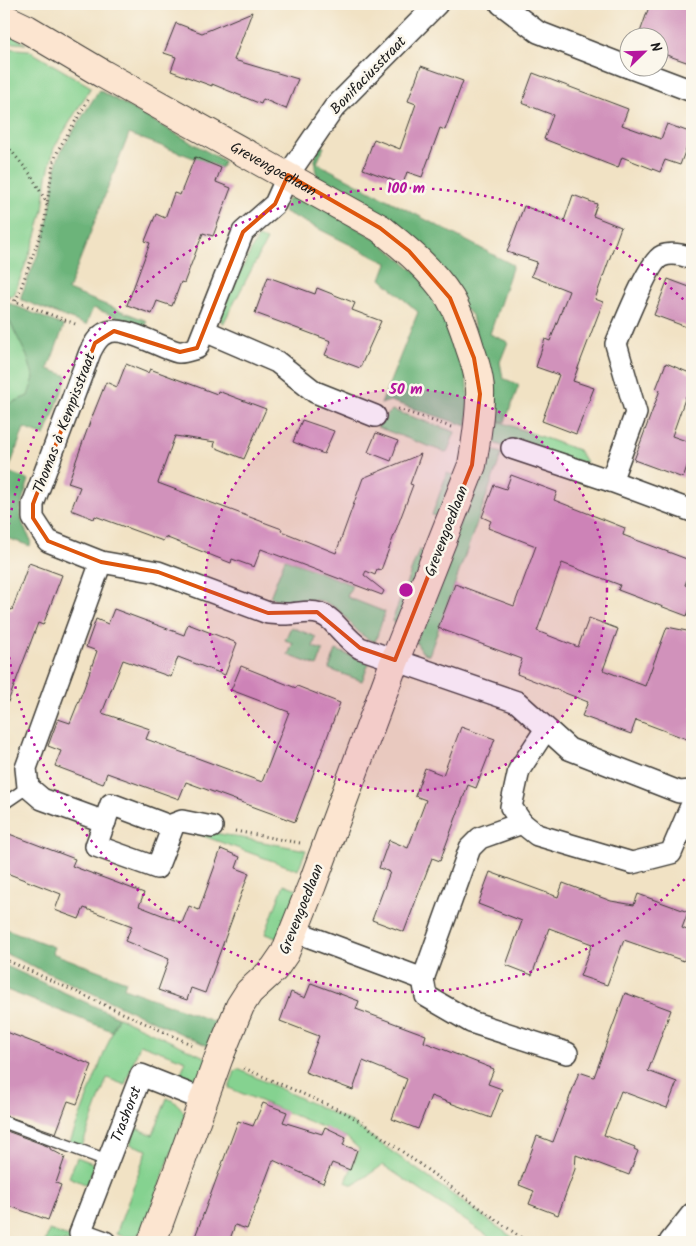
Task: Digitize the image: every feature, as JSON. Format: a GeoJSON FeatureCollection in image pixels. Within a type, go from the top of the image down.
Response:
{"type":"FeatureCollection","features":[{"type":"Feature","properties":{"kind":"street","name":"Bonifaciusstraat"},"geometry":{"type":"LineString","coordinates":[[288,175],[334,108],[437,4]]}},
{"type":"Feature","properties":{"kind":"street"},"geometry":{"type":"LineString","coordinates":[[501,4],[538,32],[618,62]]}},
{"type":"Feature","properties":{"kind":"street","name":"Grevengoedlaan"},"geometry":{"type":"LineString","coordinates":[[4,18],[27,29],[103,74],[288,175],[380,228],[409,251],[433,276],[450,298],[462,322],[474,358],[480,394],[472,465],[294,931],[285,954],[274,969],[249,992],[240,1006],[152,1242]]}},
{"type":"Feature","properties":{"kind":"street"},"geometry":{"type":"LineString","coordinates":[[658,78],[692,91]]}},
{"type":"Feature","properties":{"kind":"street","name":"Thomas à Kempisstraat"},"geometry":{"type":"LineString","coordinates":[[288,175],[274,204],[243,232],[197,348],[180,352],[126,332],[114,331],[103,334],[90,352],[33,504],[33,518],[48,542],[101,562],[158,572],[268,613],[317,612],[332,621],[351,642],[360,648],[517,702],[569,749],[679,792],[692,791]]}},
{"type":"Feature","properties":{"kind":"street"},"geometry":{"type":"LineString","coordinates":[[611,481],[636,413],[616,344],[651,266],[662,256],[680,254],[692,258]]}},
{"type":"Feature","properties":{"kind":"street"},"geometry":{"type":"LineString","coordinates":[[205,331],[277,362],[315,392],[375,416]]}},
{"type":"Feature","properties":{"kind":"street"},"geometry":{"type":"LineString","coordinates":[[512,448],[611,481],[692,511]]}},
{"type":"Feature","properties":{"kind":"street"},"geometry":{"type":"LineString","coordinates":[[101,562],[26,768],[28,787],[42,799],[105,822]]}},
{"type":"Feature","properties":{"kind":"street"},"geometry":{"type":"LineString","coordinates":[[546,729],[519,770],[511,807],[522,823],[537,835],[632,863],[671,853],[692,804]]}},
{"type":"Feature","properties":{"kind":"street"},"geometry":{"type":"LineString","coordinates":[[172,827],[111,804],[96,846],[157,868],[174,824],[182,821],[212,826]]}},
{"type":"Feature","properties":{"kind":"street"},"geometry":{"type":"LineString","coordinates":[[522,823],[480,838],[470,848],[423,979],[426,996],[471,1022],[567,1053]]}},
{"type":"Feature","properties":{"kind":"street"},"geometry":{"type":"LineString","coordinates":[[294,931],[423,979]]}},
{"type":"Feature","properties":{"kind":"street","name":"Trashorst"},"geometry":{"type":"LineString","coordinates":[[105,1242],[80,1233],[141,1076],[204,1100]]}},
{"type":"Feature","properties":{"kind":"street"},"geometry":{"type":"LineString","coordinates":[[670,1242],[692,1214]]}},
{"type":"Feature","properties":{"kind":"lane"},"geometry":{"type":"LineString","coordinates":[[4,801],[6,802],[28,787]]}},
{"type":"Feature","properties":{"kind":"lane","name":"Trashorst"},"geometry":{"type":"LineString","coordinates":[[4,1122],[109,1161]]}},
{"type":"Feature","properties":{"kind":"path"},"geometry":{"type":"LineString","coordinates":[[16,301],[44,225],[53,164],[58,150],[103,74]]}},
{"type":"Feature","properties":{"kind":"path"},"geometry":{"type":"LineString","coordinates":[[4,142],[31,175],[48,206]]}},
{"type":"Feature","properties":{"kind":"path"},"geometry":{"type":"LineString","coordinates":[[4,297],[103,334]]}},
{"type":"Feature","properties":{"kind":"path"},"geometry":{"type":"LineString","coordinates":[[375,416],[389,406],[459,430],[476,439]]}},
{"type":"Feature","properties":{"kind":"path"},"geometry":{"type":"LineString","coordinates":[[212,826],[326,848]]}},
{"type":"Feature","properties":{"kind":"path"},"geometry":{"type":"LineString","coordinates":[[4,959],[346,1113],[527,1242]]}},
{"type":"Feature","properties":{"kind":"highlighted area"},"geometry":{"type":"Polygon","coordinates":[[[288,175],[380,228],[409,251],[450,298],[474,358],[480,394],[472,465],[395,660],[360,648],[317,612],[268,613],[158,572],[101,562],[48,541],[33,518],[33,504],[95,343],[114,331],[180,352],[197,348],[243,232],[275,204],[288,175]]]}},
{"type":"Feature","properties":{"kind":"green space"},"geometry":{"type":"Polygon","coordinates":[[[4,30],[26,44],[4,42],[4,30]]]}},
{"type":"Feature","properties":{"kind":"green space"},"geometry":{"type":"Polygon","coordinates":[[[4,48],[28,50],[91,87],[54,148],[47,177],[43,210],[36,236],[14,295],[10,296],[4,293],[4,48]]]}},
{"type":"Feature","properties":{"kind":"green space"},"geometry":{"type":"Polygon","coordinates":[[[99,90],[224,161],[221,168],[129,134],[68,290],[147,321],[145,327],[93,308],[86,325],[22,300],[21,296],[44,239],[57,161],[62,149],[99,90]]]}},
{"type":"Feature","properties":{"kind":"green space"},"geometry":{"type":"Polygon","coordinates":[[[320,145],[324,147],[317,163],[513,265],[490,334],[508,342],[500,362],[503,378],[519,385],[505,422],[492,419],[472,315],[320,182],[315,164],[316,154],[320,145]]]}},
{"type":"Feature","properties":{"kind":"green space"},"geometry":{"type":"Polygon","coordinates":[[[292,197],[303,197],[376,239],[416,272],[442,308],[452,327],[466,376],[469,408],[467,426],[390,401],[381,404],[418,312],[381,279],[387,263],[283,211],[287,200],[292,197]]]}},
{"type":"Feature","properties":{"kind":"green space"},"geometry":{"type":"Polygon","coordinates":[[[258,237],[267,240],[223,324],[221,321],[221,310],[258,237]]]}},
{"type":"Feature","properties":{"kind":"green space"},"geometry":{"type":"Polygon","coordinates":[[[4,301],[64,326],[48,369],[68,376],[45,436],[24,428],[8,472],[29,480],[21,504],[21,517],[31,540],[30,546],[4,537],[4,406],[28,396],[34,378],[27,356],[9,320],[4,317],[4,301]]]}},
{"type":"Feature","properties":{"kind":"green space"},"geometry":{"type":"Polygon","coordinates":[[[4,317],[9,320],[27,356],[34,378],[28,396],[4,406],[4,317]]]}},
{"type":"Feature","properties":{"kind":"green space"},"geometry":{"type":"Polygon","coordinates":[[[392,410],[455,432],[447,453],[377,427],[392,410]]]}},
{"type":"Feature","properties":{"kind":"green space"},"geometry":{"type":"Polygon","coordinates":[[[492,419],[578,450],[587,463],[505,447],[488,441],[492,419]]]}},
{"type":"Feature","properties":{"kind":"green space"},"geometry":{"type":"Polygon","coordinates":[[[487,449],[502,453],[429,655],[422,652],[416,642],[487,449]]]}},
{"type":"Feature","properties":{"kind":"green space"},"geometry":{"type":"Polygon","coordinates":[[[447,473],[455,476],[440,518],[432,515],[447,473]]]}},
{"type":"Feature","properties":{"kind":"green space"},"geometry":{"type":"Polygon","coordinates":[[[419,550],[426,552],[399,624],[392,621],[419,550]]]}},
{"type":"Feature","properties":{"kind":"green space"},"geometry":{"type":"Polygon","coordinates":[[[285,559],[352,585],[347,597],[385,612],[375,642],[367,639],[355,629],[340,611],[327,603],[313,600],[284,600],[270,597],[285,559]]]}},
{"type":"Feature","properties":{"kind":"green space"},"geometry":{"type":"Polygon","coordinates":[[[291,627],[316,637],[313,647],[323,650],[317,666],[288,655],[293,643],[285,640],[291,627]]]}},
{"type":"Feature","properties":{"kind":"green space"},"geometry":{"type":"Polygon","coordinates":[[[336,650],[369,663],[362,681],[329,669],[336,650]]]}},
{"type":"Feature","properties":{"kind":"green space"},"geometry":{"type":"Polygon","coordinates":[[[181,828],[306,850],[298,870],[181,828]]]}},
{"type":"Feature","properties":{"kind":"green space"},"geometry":{"type":"Polygon","coordinates":[[[284,884],[297,889],[279,939],[265,934],[284,884]]]}},
{"type":"Feature","properties":{"kind":"green space"},"geometry":{"type":"Polygon","coordinates":[[[4,928],[54,947],[52,953],[126,981],[124,988],[215,1022],[208,1046],[4,953],[4,928]]]}},
{"type":"Feature","properties":{"kind":"green space"},"geometry":{"type":"Polygon","coordinates":[[[4,965],[118,1017],[112,1031],[4,989],[4,965]]]}},
{"type":"Feature","properties":{"kind":"green space"},"geometry":{"type":"Polygon","coordinates":[[[118,1017],[209,1059],[204,1069],[194,1080],[178,1080],[186,1061],[140,1044],[125,1085],[107,1078],[82,1146],[70,1142],[118,1017]]]}},
{"type":"Feature","properties":{"kind":"green space"},"geometry":{"type":"Polygon","coordinates":[[[238,1069],[349,1121],[519,1242],[497,1242],[383,1165],[353,1185],[346,1182],[359,1149],[346,1137],[229,1088],[235,1071],[238,1069]]]}},
{"type":"Feature","properties":{"kind":"green space"},"geometry":{"type":"Polygon","coordinates":[[[167,1098],[178,1105],[185,1115],[143,1231],[130,1237],[116,1234],[147,1150],[130,1144],[136,1128],[153,1135],[167,1098]]]}},
{"type":"Feature","properties":{"kind":"green space"},"geometry":{"type":"Polygon","coordinates":[[[77,1157],[95,1164],[87,1185],[69,1177],[77,1157]]]}},
{"type":"Feature","properties":{"kind":"green space"},"geometry":{"type":"Polygon","coordinates":[[[49,1230],[72,1238],[71,1242],[45,1242],[49,1230]]]}},
{"type":"Feature","properties":{"kind":"building"},"geometry":{"type":"Polygon","coordinates":[[[650,4],[692,4],[692,64],[668,56],[668,28],[642,28],[650,4]]]}},
{"type":"Feature","properties":{"kind":"building"},"geometry":{"type":"Polygon","coordinates":[[[252,12],[234,60],[298,79],[286,109],[263,99],[261,104],[212,84],[212,86],[171,71],[176,57],[164,53],[176,23],[202,33],[252,12]]]}},
{"type":"Feature","properties":{"kind":"building"},"geometry":{"type":"Polygon","coordinates":[[[421,66],[463,81],[445,130],[440,128],[422,177],[407,172],[403,184],[363,169],[374,139],[400,149],[416,104],[408,101],[421,66]]]}},
{"type":"Feature","properties":{"kind":"building"},"geometry":{"type":"Polygon","coordinates":[[[533,73],[628,109],[622,125],[661,139],[667,124],[692,133],[680,165],[665,160],[660,172],[622,157],[618,168],[544,139],[553,115],[522,103],[533,73]]]}},
{"type":"Feature","properties":{"kind":"building"},"geometry":{"type":"Polygon","coordinates":[[[195,157],[221,168],[216,182],[231,188],[213,236],[203,233],[184,283],[181,282],[172,306],[157,301],[152,314],[127,305],[150,243],[145,241],[156,214],[165,218],[174,193],[180,195],[195,157]]]}},
{"type":"Feature","properties":{"kind":"building"},"geometry":{"type":"Polygon","coordinates":[[[573,195],[597,204],[593,216],[621,227],[595,299],[603,302],[573,381],[594,388],[576,434],[542,421],[559,375],[536,367],[545,339],[550,341],[569,291],[531,276],[537,262],[507,252],[524,206],[564,221],[573,195]]]}},
{"type":"Feature","properties":{"kind":"building"},"geometry":{"type":"Polygon","coordinates":[[[268,277],[315,294],[317,288],[355,303],[352,310],[381,321],[360,368],[325,355],[331,341],[255,313],[268,277]]]}},
{"type":"Feature","properties":{"kind":"building"},"geometry":{"type":"Polygon","coordinates":[[[668,279],[692,288],[692,329],[654,315],[668,279]]]}},
{"type":"Feature","properties":{"kind":"building"},"geometry":{"type":"Polygon","coordinates":[[[666,363],[692,374],[692,398],[686,396],[672,436],[692,443],[692,452],[683,478],[634,460],[660,390],[656,389],[666,363]]]}},
{"type":"Feature","properties":{"kind":"building"},"geometry":{"type":"Polygon","coordinates":[[[126,364],[148,373],[150,369],[217,394],[218,391],[266,409],[244,459],[214,447],[215,442],[175,436],[158,483],[282,529],[281,531],[336,553],[363,478],[421,454],[410,484],[413,485],[381,570],[377,569],[375,575],[366,571],[364,575],[384,591],[382,595],[261,549],[254,567],[232,559],[231,563],[165,537],[163,541],[95,516],[94,519],[71,510],[80,487],[68,483],[90,422],[106,382],[117,387],[126,364]]]}},
{"type":"Feature","properties":{"kind":"building"},"geometry":{"type":"Polygon","coordinates":[[[302,420],[334,431],[324,454],[293,442],[302,420]]]}},
{"type":"Feature","properties":{"kind":"building"},"geometry":{"type":"Polygon","coordinates":[[[376,433],[398,441],[391,461],[368,452],[376,433]]]}},
{"type":"Feature","properties":{"kind":"building"},"geometry":{"type":"Polygon","coordinates":[[[511,475],[557,492],[554,500],[625,528],[623,535],[692,561],[685,585],[692,588],[692,603],[687,616],[618,590],[620,585],[562,563],[537,631],[578,647],[589,618],[618,629],[603,670],[645,686],[667,627],[692,632],[692,741],[636,720],[631,734],[582,716],[588,702],[517,674],[522,659],[438,628],[455,584],[514,606],[536,546],[488,528],[491,521],[482,517],[494,485],[506,489],[511,475]]]}},
{"type":"Feature","properties":{"kind":"building"},"geometry":{"type":"Polygon","coordinates":[[[29,563],[62,575],[43,625],[38,623],[6,707],[4,707],[4,607],[12,610],[29,563]]]}},
{"type":"Feature","properties":{"kind":"building"},"geometry":{"type":"Polygon","coordinates":[[[114,609],[184,635],[188,624],[237,643],[225,675],[178,657],[171,677],[123,660],[102,713],[150,729],[146,739],[262,782],[289,712],[231,690],[241,666],[340,703],[295,822],[186,782],[179,799],[107,773],[103,784],[55,766],[61,751],[48,746],[58,719],[70,723],[97,651],[86,647],[96,619],[108,624],[114,609]]]}},
{"type":"Feature","properties":{"kind":"building"},"geometry":{"type":"Polygon","coordinates":[[[461,727],[495,739],[476,788],[468,785],[440,861],[432,858],[404,932],[372,920],[390,872],[379,868],[389,840],[408,848],[426,800],[415,796],[425,768],[443,775],[461,727]]]}},
{"type":"Feature","properties":{"kind":"building"},"geometry":{"type":"Polygon","coordinates":[[[4,832],[75,859],[72,866],[144,893],[139,906],[182,923],[189,906],[199,910],[221,849],[240,857],[236,868],[249,873],[205,993],[191,988],[187,1000],[158,990],[169,959],[125,941],[132,926],[84,908],[79,919],[55,910],[61,894],[4,872],[4,832]]]}},
{"type":"Feature","properties":{"kind":"building"},"geometry":{"type":"Polygon","coordinates":[[[490,872],[558,897],[563,883],[611,901],[634,905],[638,894],[688,912],[682,928],[692,932],[692,939],[684,961],[624,940],[607,985],[580,976],[592,944],[549,928],[532,975],[506,965],[522,921],[478,904],[490,872]]]}},
{"type":"Feature","properties":{"kind":"building"},"geometry":{"type":"Polygon","coordinates":[[[311,983],[359,1001],[356,1009],[426,1035],[424,1042],[494,1069],[488,1084],[502,1089],[491,1118],[431,1096],[418,1129],[392,1119],[407,1079],[363,1061],[353,1090],[305,1072],[319,1036],[280,1021],[291,992],[305,998],[311,983]]]}},
{"type":"Feature","properties":{"kind":"building"},"geometry":{"type":"Polygon","coordinates":[[[625,993],[671,1010],[648,1071],[677,1082],[667,1108],[621,1091],[604,1135],[635,1147],[634,1149],[638,1151],[629,1175],[576,1155],[575,1169],[558,1215],[529,1204],[534,1191],[519,1185],[537,1136],[553,1142],[579,1072],[594,1077],[625,993]]]}},
{"type":"Feature","properties":{"kind":"building"},"geometry":{"type":"Polygon","coordinates":[[[4,1031],[92,1065],[77,1104],[68,1101],[56,1133],[4,1115],[4,1031]]]}},
{"type":"Feature","properties":{"kind":"building"},"geometry":{"type":"Polygon","coordinates":[[[263,1103],[287,1112],[283,1122],[322,1134],[325,1127],[346,1137],[343,1145],[357,1150],[350,1170],[332,1163],[323,1183],[273,1160],[247,1229],[235,1225],[229,1242],[193,1242],[238,1121],[253,1126],[263,1103]]]}},
{"type":"Feature","properties":{"kind":"building"},"geometry":{"type":"Polygon","coordinates":[[[4,1130],[50,1147],[50,1149],[65,1157],[56,1183],[61,1185],[48,1220],[4,1204],[4,1130]]]}}]}
